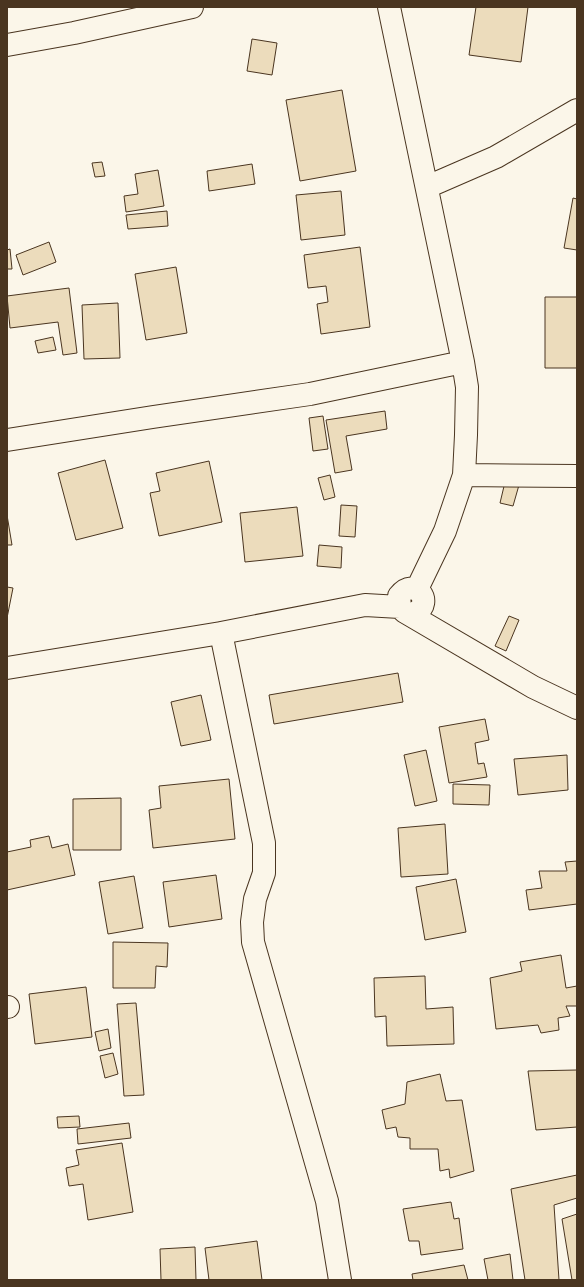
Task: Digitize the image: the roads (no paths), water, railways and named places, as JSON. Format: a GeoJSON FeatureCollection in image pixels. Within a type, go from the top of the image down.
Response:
{"type":"FeatureCollection","features":[{"type":"Feature","properties":{"kind":"street"},"geometry":{"type":"LineString","coordinates":[[7,45],[74,33],[192,7]]}},
{"type":"Feature","properties":{"kind":"street"},"geometry":{"type":"LineString","coordinates":[[389,7],[467,386],[464,475],[445,531],[409,602]]}},
{"type":"Feature","properties":{"kind":"street"},"geometry":{"type":"LineString","coordinates":[[426,187],[496,157],[577,110]]}},
{"type":"Feature","properties":{"kind":"street"},"geometry":{"type":"LineString","coordinates":[[7,440],[310,394],[463,362]]}},
{"type":"Feature","properties":{"kind":"street"},"geometry":{"type":"LineString","coordinates":[[464,475],[577,476]]}},
{"type":"Feature","properties":{"kind":"street"},"geometry":{"type":"LineString","coordinates":[[7,668],[220,633],[365,605],[409,602],[455,640],[533,687],[577,708]]}},
{"type":"Feature","properties":{"kind":"street"},"geometry":{"type":"LineString","coordinates":[[220,633],[264,843],[264,873],[255,899],[252,922],[253,942],[327,1201],[340,1280]]}}]}
